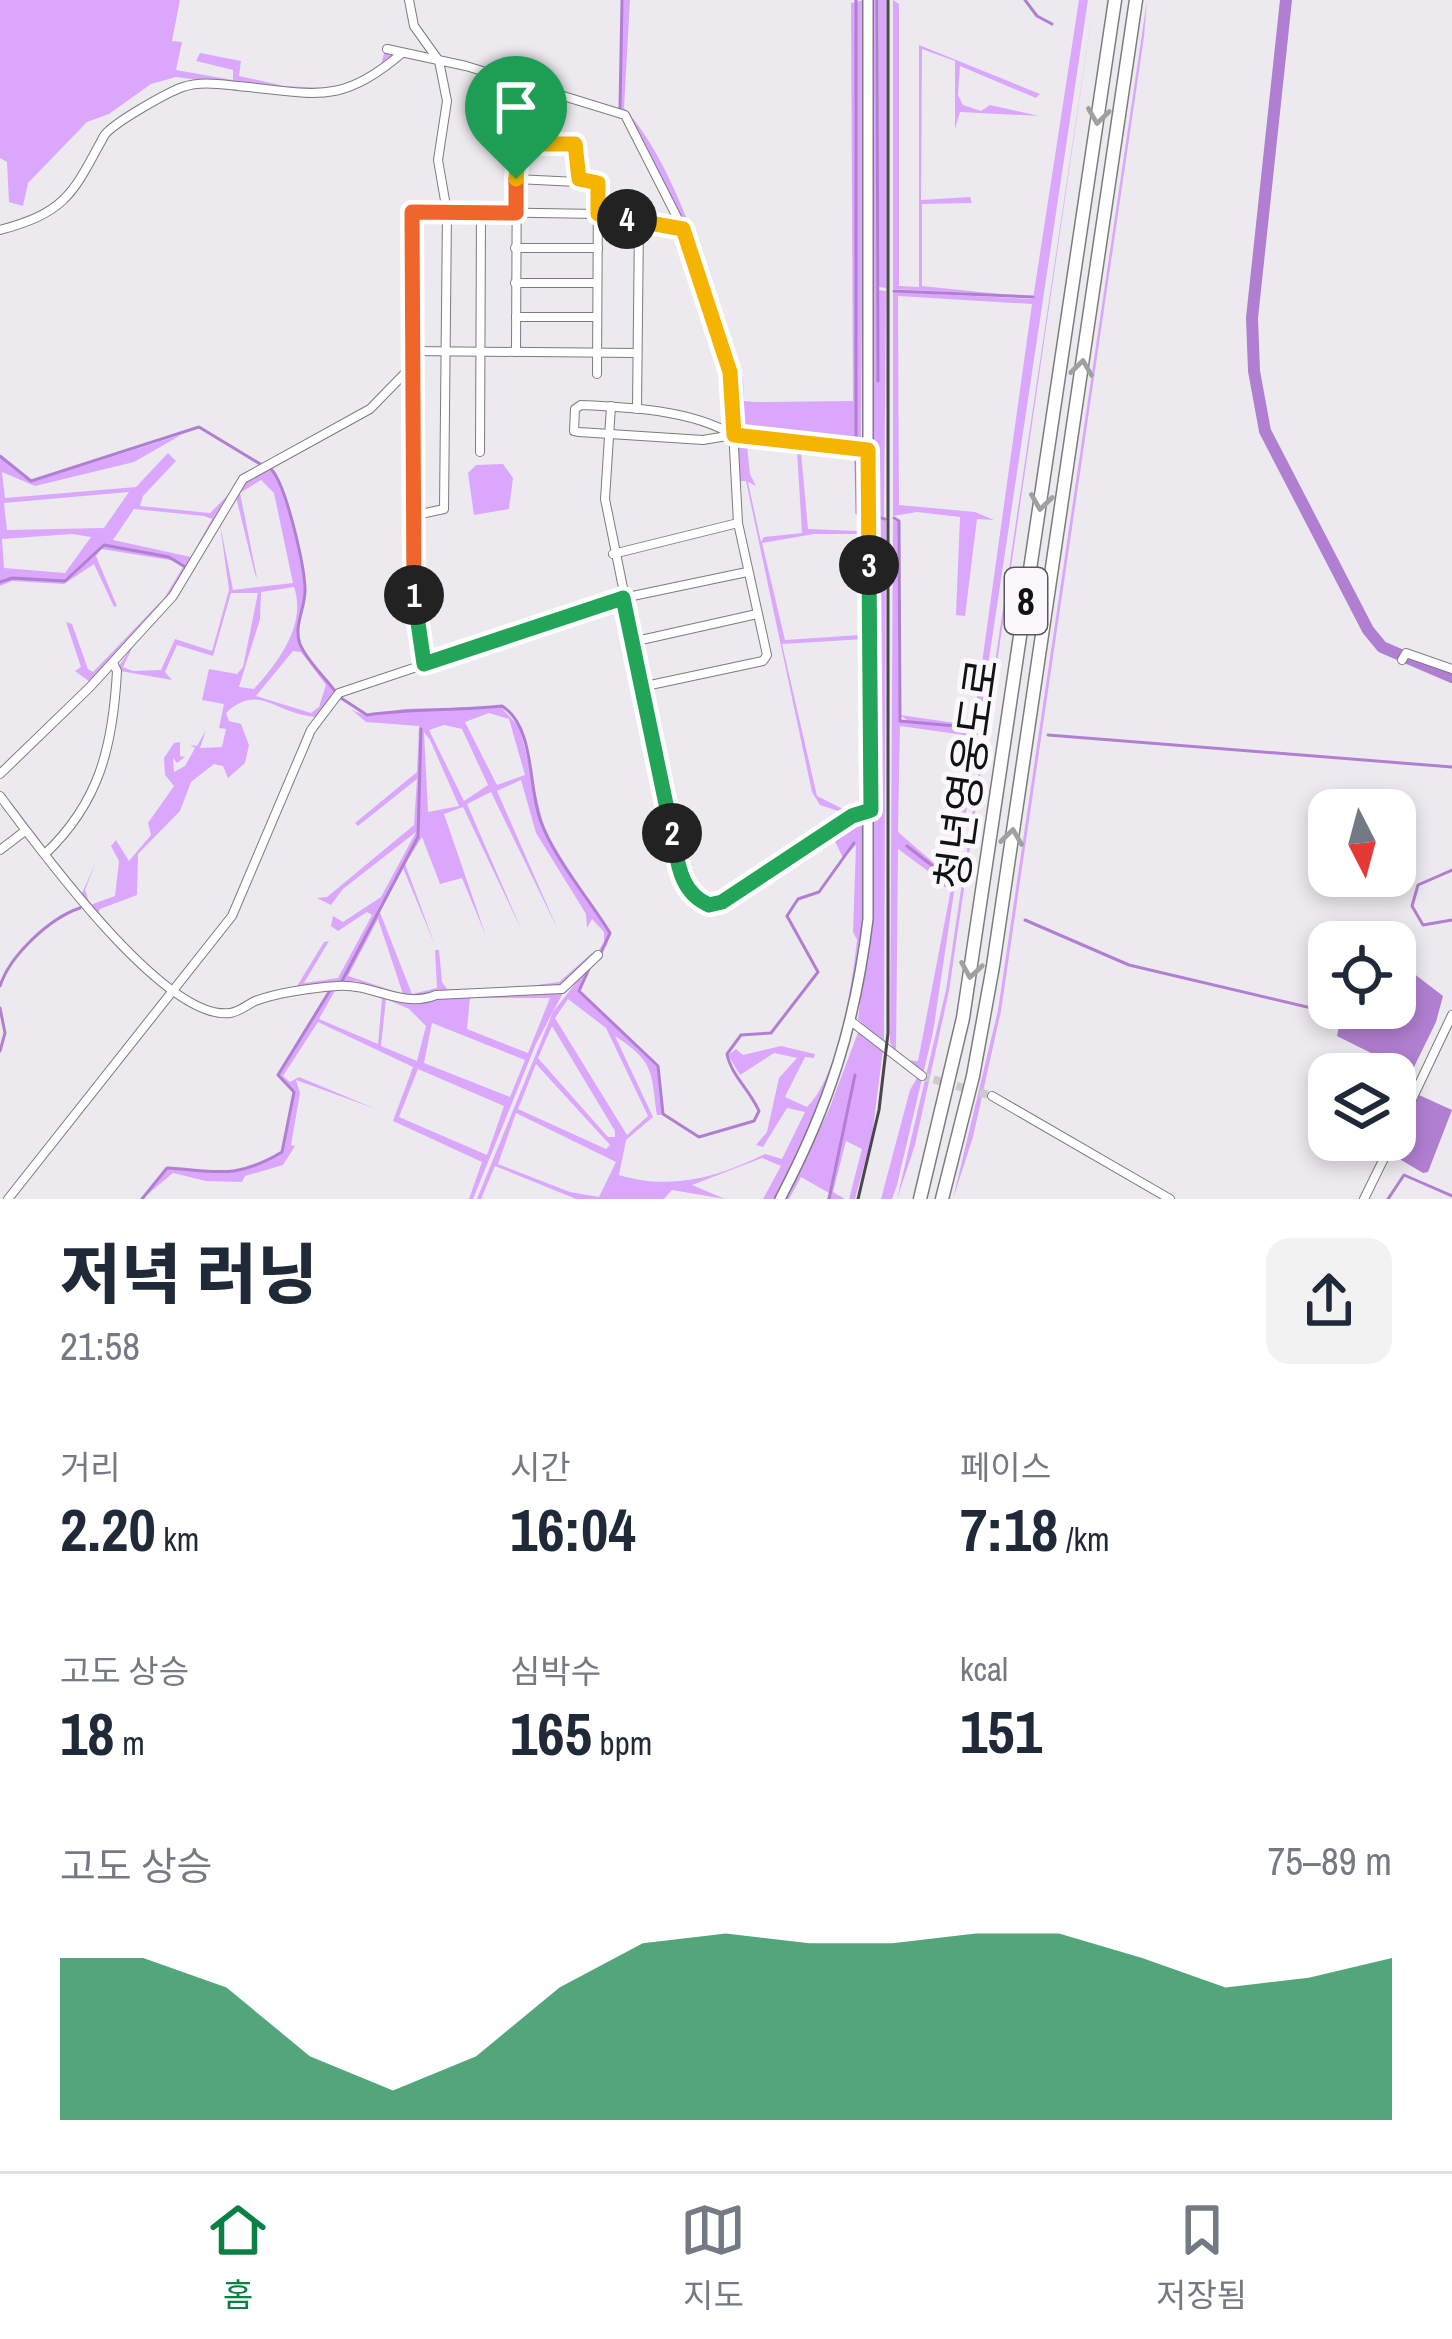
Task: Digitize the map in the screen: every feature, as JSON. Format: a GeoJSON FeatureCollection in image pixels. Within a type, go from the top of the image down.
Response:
{"type":"FeatureCollection","features":[{"type":"Feature","properties":{"kind":"highway","name":"청년영웅도로"},"geometry":{"type":"LineString","coordinates":[[920,1199],[941,1124],[969,981],[1115,0]]}},
{"type":"Feature","properties":{"kind":"highway","name":"청년영웅도로"},"geometry":{"type":"LineString","coordinates":[[942,1199],[973,1076],[996,948],[1136,0]]}},
{"type":"Feature","properties":{"kind":"main road"},"geometry":{"type":"LineString","coordinates":[[780,1199],[834,1086],[852,1022],[868,919],[868,0]]}},
{"type":"Feature","properties":{"kind":"street"},"geometry":{"type":"LineString","coordinates":[[409,0],[414,26],[439,61],[446,101],[438,160],[447,212],[444,509],[411,516]]}},
{"type":"Feature","properties":{"kind":"street"},"geometry":{"type":"LineString","coordinates":[[387,49],[625,115],[683,229],[730,372],[737,523],[767,655],[763,661],[641,687]]}},
{"type":"Feature","properties":{"kind":"street"},"geometry":{"type":"LineString","coordinates":[[0,230],[26,224],[55,209],[93,164],[110,130],[184,86],[205,83],[285,92],[346,91],[403,52]]}},
{"type":"Feature","properties":{"kind":"street"},"geometry":{"type":"LineString","coordinates":[[516,352],[518,146],[578,145],[579,179]]}},
{"type":"Feature","properties":{"kind":"street"},"geometry":{"type":"LineString","coordinates":[[516,179],[598,183],[597,374]]}},
{"type":"Feature","properties":{"kind":"street"},"geometry":{"type":"LineString","coordinates":[[424,664],[415,604],[411,516],[412,212],[598,214],[683,229]]}},
{"type":"Feature","properties":{"kind":"street"},"geometry":{"type":"LineString","coordinates":[[480,452],[481,212]]}},
{"type":"Feature","properties":{"kind":"street"},"geometry":{"type":"LineString","coordinates":[[637,409],[639,222]]}},
{"type":"Feature","properties":{"kind":"street"},"geometry":{"type":"LineString","coordinates":[[515,248],[598,248]]}},
{"type":"Feature","properties":{"kind":"street"},"geometry":{"type":"LineString","coordinates":[[515,283],[597,283]]}},
{"type":"Feature","properties":{"kind":"street"},"geometry":{"type":"LineString","coordinates":[[516,317],[597,317]]}},
{"type":"Feature","properties":{"kind":"street"},"geometry":{"type":"LineString","coordinates":[[411,351],[635,353]]}},
{"type":"Feature","properties":{"kind":"street"},"geometry":{"type":"LineString","coordinates":[[0,774],[113,663],[173,596],[236,487],[264,466],[370,409],[410,368]]}},
{"type":"Feature","properties":{"kind":"street"},"geometry":{"type":"LineString","coordinates":[[734,435],[717,425],[637,409],[580,405],[575,409],[574,431],[608,436],[703,440],[734,435],[868,450]]}},
{"type":"Feature","properties":{"kind":"street"},"geometry":{"type":"LineString","coordinates":[[611,406],[605,499],[613,554],[682,879],[702,904],[722,902],[852,816],[871,810]]}},
{"type":"Feature","properties":{"kind":"street"},"geometry":{"type":"LineString","coordinates":[[613,554],[737,523]]}},
{"type":"Feature","properties":{"kind":"street"},"geometry":{"type":"LineString","coordinates":[[8,1199],[232,916],[310,730],[338,694],[623,598],[748,572]]}},
{"type":"Feature","properties":{"kind":"street"},"geometry":{"type":"LineString","coordinates":[[632,642],[757,614]]}},
{"type":"Feature","properties":{"kind":"street"},"geometry":{"type":"LineString","coordinates":[[1404,658],[1452,669]]}},
{"type":"Feature","properties":{"kind":"street"},"geometry":{"type":"LineString","coordinates":[[45,854],[75,826],[114,733],[117,671],[113,663]]}},
{"type":"Feature","properties":{"kind":"street"},"geometry":{"type":"LineString","coordinates":[[0,796],[73,897],[172,990],[225,1013],[257,1000],[355,985],[416,1002],[436,995],[562,988],[598,955]]}},
{"type":"Feature","properties":{"kind":"street"},"geometry":{"type":"LineString","coordinates":[[0,850],[25,831]]}},
{"type":"Feature","properties":{"kind":"street"},"geometry":{"type":"LineString","coordinates":[[1416,1091],[1452,1015]]}},
{"type":"Feature","properties":{"kind":"street"},"geometry":{"type":"LineString","coordinates":[[852,1022],[922,1076]]}},
{"type":"Feature","properties":{"kind":"street"},"geometry":{"type":"LineString","coordinates":[[992,1096],[1170,1199]]}},
{"type":"Feature","properties":{"kind":"street"},"geometry":{"type":"LineString","coordinates":[[1364,1199],[1383,1161]]}},
{"type":"Feature","properties":{"kind":"shaded area"},"geometry":{"type":"Polygon","coordinates":[[[0,0],[180,0],[172,41],[182,42],[176,70],[233,80],[233,70],[196,61],[200,53],[241,61],[239,76],[284,86],[347,89],[285,91],[176,77],[151,84],[109,114],[87,122],[28,183],[23,206],[9,202],[7,162],[0,158],[0,0]]]}},
{"type":"Feature","properties":{"kind":"shaded area"},"geometry":{"type":"Polygon","coordinates":[[[622,0],[630,0],[624,108],[645,135],[679,200],[743,379],[744,401],[755,402],[853,401],[851,3],[864,0],[861,445],[739,431],[725,348],[700,269],[649,154],[630,117],[621,110],[622,0]]]}},
{"type":"Feature","properties":{"kind":"shaded area"},"geometry":{"type":"Polygon","coordinates":[[[871,0],[876,0],[878,382],[879,290],[886,291],[884,517],[872,517],[871,0]]]}},
{"type":"Feature","properties":{"kind":"shaded area"},"geometry":{"type":"Polygon","coordinates":[[[879,0],[886,0],[886,288],[879,287],[879,0]]]}},
{"type":"Feature","properties":{"kind":"shaded area"},"geometry":{"type":"Polygon","coordinates":[[[893,0],[899,4],[899,286],[919,287],[919,45],[1040,94],[1036,98],[960,66],[958,95],[963,105],[981,111],[990,105],[1039,116],[960,112],[955,129],[955,61],[922,49],[921,200],[970,197],[972,203],[922,204],[922,286],[1009,295],[893,289],[893,0]]]}},
{"type":"Feature","properties":{"kind":"shaded area"},"geometry":{"type":"Polygon","coordinates":[[[1079,0],[1088,0],[924,1071],[901,1060],[918,1061],[951,889],[939,885],[936,877],[898,849],[896,1054],[890,1042],[893,520],[898,522],[899,721],[976,729],[908,721],[900,715],[956,723],[974,720],[1032,304],[898,296],[899,505],[975,512],[994,520],[977,519],[965,616],[956,615],[960,517],[917,512],[893,516],[893,292],[1033,299],[1079,0]],[[900,726],[898,832],[953,873],[971,736],[900,726]]]}},
{"type":"Feature","properties":{"kind":"shaded area"},"geometry":{"type":"Polygon","coordinates":[[[1094,0],[949,991],[915,1145],[897,1199],[946,990],[1094,0]]]}},
{"type":"Feature","properties":{"kind":"shaded area"},"geometry":{"type":"Polygon","coordinates":[[[1147,0],[1001,1011],[973,1137],[953,1199],[998,1010],[1147,0]]]}},
{"type":"Feature","properties":{"kind":"shaded area"},"geometry":{"type":"Polygon","coordinates":[[[181,435],[134,462],[35,486],[2,472],[5,498],[136,487],[168,453],[176,461],[143,496],[140,506],[210,513],[229,494],[170,597],[90,682],[75,671],[81,667],[66,622],[72,624],[93,672],[165,597],[183,567],[176,561],[101,549],[96,556],[114,607],[94,564],[64,584],[12,581],[0,586],[0,457],[32,482],[181,435]],[[129,492],[4,503],[7,530],[104,528],[129,492]],[[134,509],[113,540],[191,557],[212,519],[134,509]],[[72,534],[2,539],[4,568],[65,573],[91,537],[72,534]]]}},
{"type":"Feature","properties":{"kind":"shaded area"},"geometry":{"type":"Polygon","coordinates":[[[739,439],[864,455],[865,517],[857,508],[857,455],[801,452],[808,529],[858,531],[860,518],[865,519],[865,639],[782,644],[817,796],[849,812],[862,806],[866,784],[865,807],[850,815],[820,805],[812,792],[746,481],[737,481],[739,439]],[[747,445],[756,486],[748,482],[761,542],[764,537],[802,533],[797,451],[747,445]],[[814,534],[762,543],[785,640],[860,635],[861,534],[814,534]]]}},
{"type":"Feature","properties":{"kind":"shaded area"},"geometry":{"type":"Polygon","coordinates":[[[503,464],[513,478],[509,509],[474,515],[468,473],[476,465],[503,464]]]}},
{"type":"Feature","properties":{"kind":"shaded area"},"geometry":{"type":"Polygon","coordinates":[[[265,467],[278,481],[303,580],[298,638],[336,693],[316,717],[258,700],[238,704],[226,713],[229,721],[241,724],[249,745],[245,763],[228,778],[223,766],[214,764],[191,782],[180,811],[138,854],[137,895],[100,909],[97,915],[79,900],[96,862],[85,890],[90,905],[115,896],[119,861],[111,846],[116,840],[129,861],[151,835],[148,823],[174,786],[165,775],[164,758],[174,743],[180,742],[180,756],[185,757],[177,763],[173,758],[174,772],[185,766],[195,748],[190,745],[197,746],[206,730],[200,748],[222,747],[226,729],[219,728],[224,704],[202,700],[209,669],[237,674],[243,667],[258,593],[231,593],[213,656],[177,645],[165,672],[172,680],[120,671],[119,666],[134,644],[123,667],[133,671],[161,670],[175,639],[212,651],[229,590],[220,524],[233,590],[293,583],[274,493],[261,480],[240,493],[257,578],[255,574],[236,497],[249,477],[265,467]],[[294,587],[261,592],[260,619],[239,687],[254,689],[288,642],[297,615],[294,587]],[[293,651],[256,696],[311,713],[319,707],[326,685],[301,652],[293,651]]]}},
{"type":"Feature","properties":{"kind":"shaded area"},"geometry":{"type":"Polygon","coordinates":[[[873,520],[886,520],[884,1045],[858,1019],[872,906],[873,520]]]}},
{"type":"Feature","properties":{"kind":"shaded area"},"geometry":{"type":"Polygon","coordinates":[[[501,707],[520,728],[545,832],[609,933],[607,945],[597,953],[604,932],[592,919],[587,928],[586,914],[536,833],[521,780],[497,791],[558,930],[491,792],[467,804],[522,931],[463,807],[444,814],[486,936],[462,878],[440,884],[422,837],[405,864],[435,945],[403,868],[379,910],[412,994],[437,988],[435,950],[439,950],[447,989],[508,989],[559,982],[592,953],[596,955],[564,986],[399,997],[356,981],[294,991],[324,942],[329,941],[304,983],[338,978],[372,915],[367,912],[338,931],[331,926],[333,916],[343,922],[381,897],[416,832],[343,889],[331,905],[317,898],[327,897],[414,825],[417,779],[358,826],[355,823],[417,772],[419,726],[366,722],[351,709],[371,715],[406,709],[501,707]],[[489,713],[465,722],[497,785],[525,775],[509,719],[489,713]],[[444,725],[429,730],[464,801],[488,785],[462,729],[444,725]],[[424,732],[428,812],[459,806],[424,732]],[[378,919],[348,976],[403,994],[378,919]]]}},
{"type":"Feature","properties":{"kind":"shaded area"},"geometry":{"type":"Polygon","coordinates":[[[860,816],[866,820],[864,893],[852,1002],[834,1072],[776,1199],[763,1199],[781,1166],[762,1158],[692,1185],[725,1199],[672,1190],[664,1199],[576,1199],[495,1166],[477,1199],[553,1012],[596,957],[578,991],[657,1067],[662,1115],[657,1115],[652,1078],[644,1061],[615,1036],[653,1117],[626,1140],[619,1175],[676,1181],[712,1175],[765,1154],[782,1159],[805,1112],[787,1108],[763,1147],[756,1145],[767,1132],[779,1078],[797,1058],[774,1053],[740,1075],[728,1055],[736,1049],[743,1055],[781,1046],[815,1054],[805,1057],[785,1097],[807,1107],[828,1074],[842,1028],[857,940],[853,932],[856,845],[843,858],[831,833],[860,816]],[[568,999],[555,1018],[627,1135],[648,1116],[606,1028],[568,999]],[[552,1026],[538,1058],[608,1137],[615,1137],[552,1026]],[[536,1064],[518,1109],[606,1149],[610,1145],[536,1064]],[[516,1113],[498,1164],[570,1192],[599,1197],[616,1162],[516,1113]]]}},
{"type":"Feature","properties":{"kind":"shaded area"},"geometry":{"type":"Polygon","coordinates":[[[1416,975],[1443,996],[1416,1063],[1416,1053],[1371,1053],[1337,1036],[1338,1029],[1416,1029],[1416,975]]]}},
{"type":"Feature","properties":{"kind":"shaded area"},"geometry":{"type":"Polygon","coordinates":[[[341,986],[357,990],[336,989],[319,1019],[378,1044],[382,999],[366,992],[415,1004],[438,996],[564,991],[536,1044],[473,1199],[469,1199],[482,1162],[393,1121],[413,1067],[318,1022],[283,1076],[290,1082],[299,1077],[376,1109],[296,1080],[300,1093],[291,1145],[295,1146],[283,1165],[245,1176],[242,1182],[206,1181],[173,1173],[142,1199],[167,1169],[239,1171],[283,1152],[294,1092],[278,1075],[330,990],[341,986]],[[470,998],[467,1029],[528,1053],[550,998],[470,998]],[[386,999],[381,1046],[417,1061],[426,1026],[409,1009],[386,999]],[[432,1023],[424,1063],[510,1097],[525,1060],[432,1023]],[[418,1069],[399,1117],[487,1155],[504,1106],[418,1069]]]}},
{"type":"Feature","properties":{"kind":"shaded area"},"geometry":{"type":"Polygon","coordinates":[[[859,1030],[883,1050],[872,1136],[855,1199],[849,1199],[862,1149],[846,1141],[833,1192],[845,1199],[827,1199],[829,1193],[801,1177],[789,1199],[784,1199],[828,1112],[859,1030]]]}},
{"type":"Feature","properties":{"kind":"shaded area"},"geometry":{"type":"Polygon","coordinates":[[[917,1078],[922,1079],[897,1185],[892,1199],[881,1199],[910,1090],[917,1078]]]}},
{"type":"Feature","properties":{"kind":"shaded area"},"geometry":{"type":"Polygon","coordinates":[[[1419,1095],[1452,1110],[1428,1172],[1423,1173],[1403,1161],[1416,1161],[1419,1095]]]}},
{"type":"Feature","properties":{"kind":"waterway"},"geometry":{"type":"LineString","coordinates":[[620,108],[622,0]]}},
{"type":"Feature","properties":{"kind":"waterway"},"geometry":{"type":"LineString","coordinates":[[856,0],[856,444]]}},
{"type":"Feature","properties":{"kind":"waterway"},"geometry":{"type":"LineString","coordinates":[[877,0],[878,381]]}},
{"type":"Feature","properties":{"kind":"waterway"},"geometry":{"type":"LineString","coordinates":[[1025,0],[1037,16],[1052,24]]}},
{"type":"Feature","properties":{"kind":"waterway"},"geometry":{"type":"LineString","coordinates":[[1286,0],[1252,318],[1254,371],[1265,431],[1368,630],[1382,647],[1452,677]]}},
{"type":"Feature","properties":{"kind":"waterway"},"geometry":{"type":"LineString","coordinates":[[894,291],[1033,297]]}},
{"type":"Feature","properties":{"kind":"waterway"},"geometry":{"type":"LineString","coordinates":[[0,456],[31,481],[199,427],[262,465]]}},
{"type":"Feature","properties":{"kind":"waterway"},"geometry":{"type":"LineString","coordinates":[[856,455],[857,513],[885,519]]}},
{"type":"Feature","properties":{"kind":"waterway"},"geometry":{"type":"LineString","coordinates":[[271,469],[288,507],[301,561],[305,588],[300,644],[335,691]]}},
{"type":"Feature","properties":{"kind":"waterway"},"geometry":{"type":"LineString","coordinates":[[894,518],[899,521],[900,721],[977,728]]}},
{"type":"Feature","properties":{"kind":"waterway"},"geometry":{"type":"LineString","coordinates":[[0,582],[12,578],[65,581],[104,545],[169,557],[185,567]]}},
{"type":"Feature","properties":{"kind":"waterway"},"geometry":{"type":"LineString","coordinates":[[341,698],[367,715],[502,706],[513,715],[525,742],[546,834],[610,933],[599,957]]}},
{"type":"Feature","properties":{"kind":"waterway"},"geometry":{"type":"LineString","coordinates":[[341,983],[418,837],[421,729]]}},
{"type":"Feature","properties":{"kind":"waterway"},"geometry":{"type":"LineString","coordinates":[[1048,735],[1452,767]]}},
{"type":"Feature","properties":{"kind":"waterway"},"geometry":{"type":"LineString","coordinates":[[589,969],[579,991],[658,1066],[663,1114],[699,1137],[754,1121],[759,1111],[727,1054],[741,1035],[771,1033],[818,972],[787,916],[798,899],[819,892],[854,843]]}},
{"type":"Feature","properties":{"kind":"waterway"},"geometry":{"type":"LineString","coordinates":[[907,846],[952,881]]}},
{"type":"Feature","properties":{"kind":"waterway"},"geometry":{"type":"LineString","coordinates":[[1452,870],[1418,885],[1412,906],[1423,925],[1452,920]]}},
{"type":"Feature","properties":{"kind":"waterway"},"geometry":{"type":"LineString","coordinates":[[0,986],[32,939],[80,908]]}},
{"type":"Feature","properties":{"kind":"waterway"},"geometry":{"type":"LineString","coordinates":[[1025,920],[1129,965],[1308,1007]]}},
{"type":"Feature","properties":{"kind":"waterway"},"geometry":{"type":"LineString","coordinates":[[142,1199],[167,1168],[238,1170],[282,1152],[294,1092],[278,1075],[329,992]]}},
{"type":"Feature","properties":{"kind":"waterway"},"geometry":{"type":"LineString","coordinates":[[0,1008],[5,1033],[0,1051]]}},
{"type":"Feature","properties":{"kind":"waterway"},"geometry":{"type":"LineString","coordinates":[[829,1199],[855,1075]]}},
{"type":"Feature","properties":{"kind":"waterway"},"geometry":{"type":"LineString","coordinates":[[1388,1199],[1404,1175],[1452,1196]]}},
{"type":"Feature","properties":{"kind":"tunnel"},"geometry":{"type":"LineString","coordinates":[[922,1076],[992,1096]]}},
{"type":"Feature","properties":{"kind":"railway"},"geometry":{"type":"LineString","coordinates":[[858,1199],[879,1110],[888,1033],[888,0]]}},
{"type":"Feature","properties":{"kind":"route"},"geometry":{"type":"LineString","coordinates":[[519,144],[575,144],[579,147],[579,179],[598,183],[598,214],[683,229],[730,372],[734,435],[868,450],[871,810],[852,816],[722,902],[702,904],[682,879],[623,598],[424,664],[412,579],[412,212],[516,213],[516,179],[519,144]]}}]}
